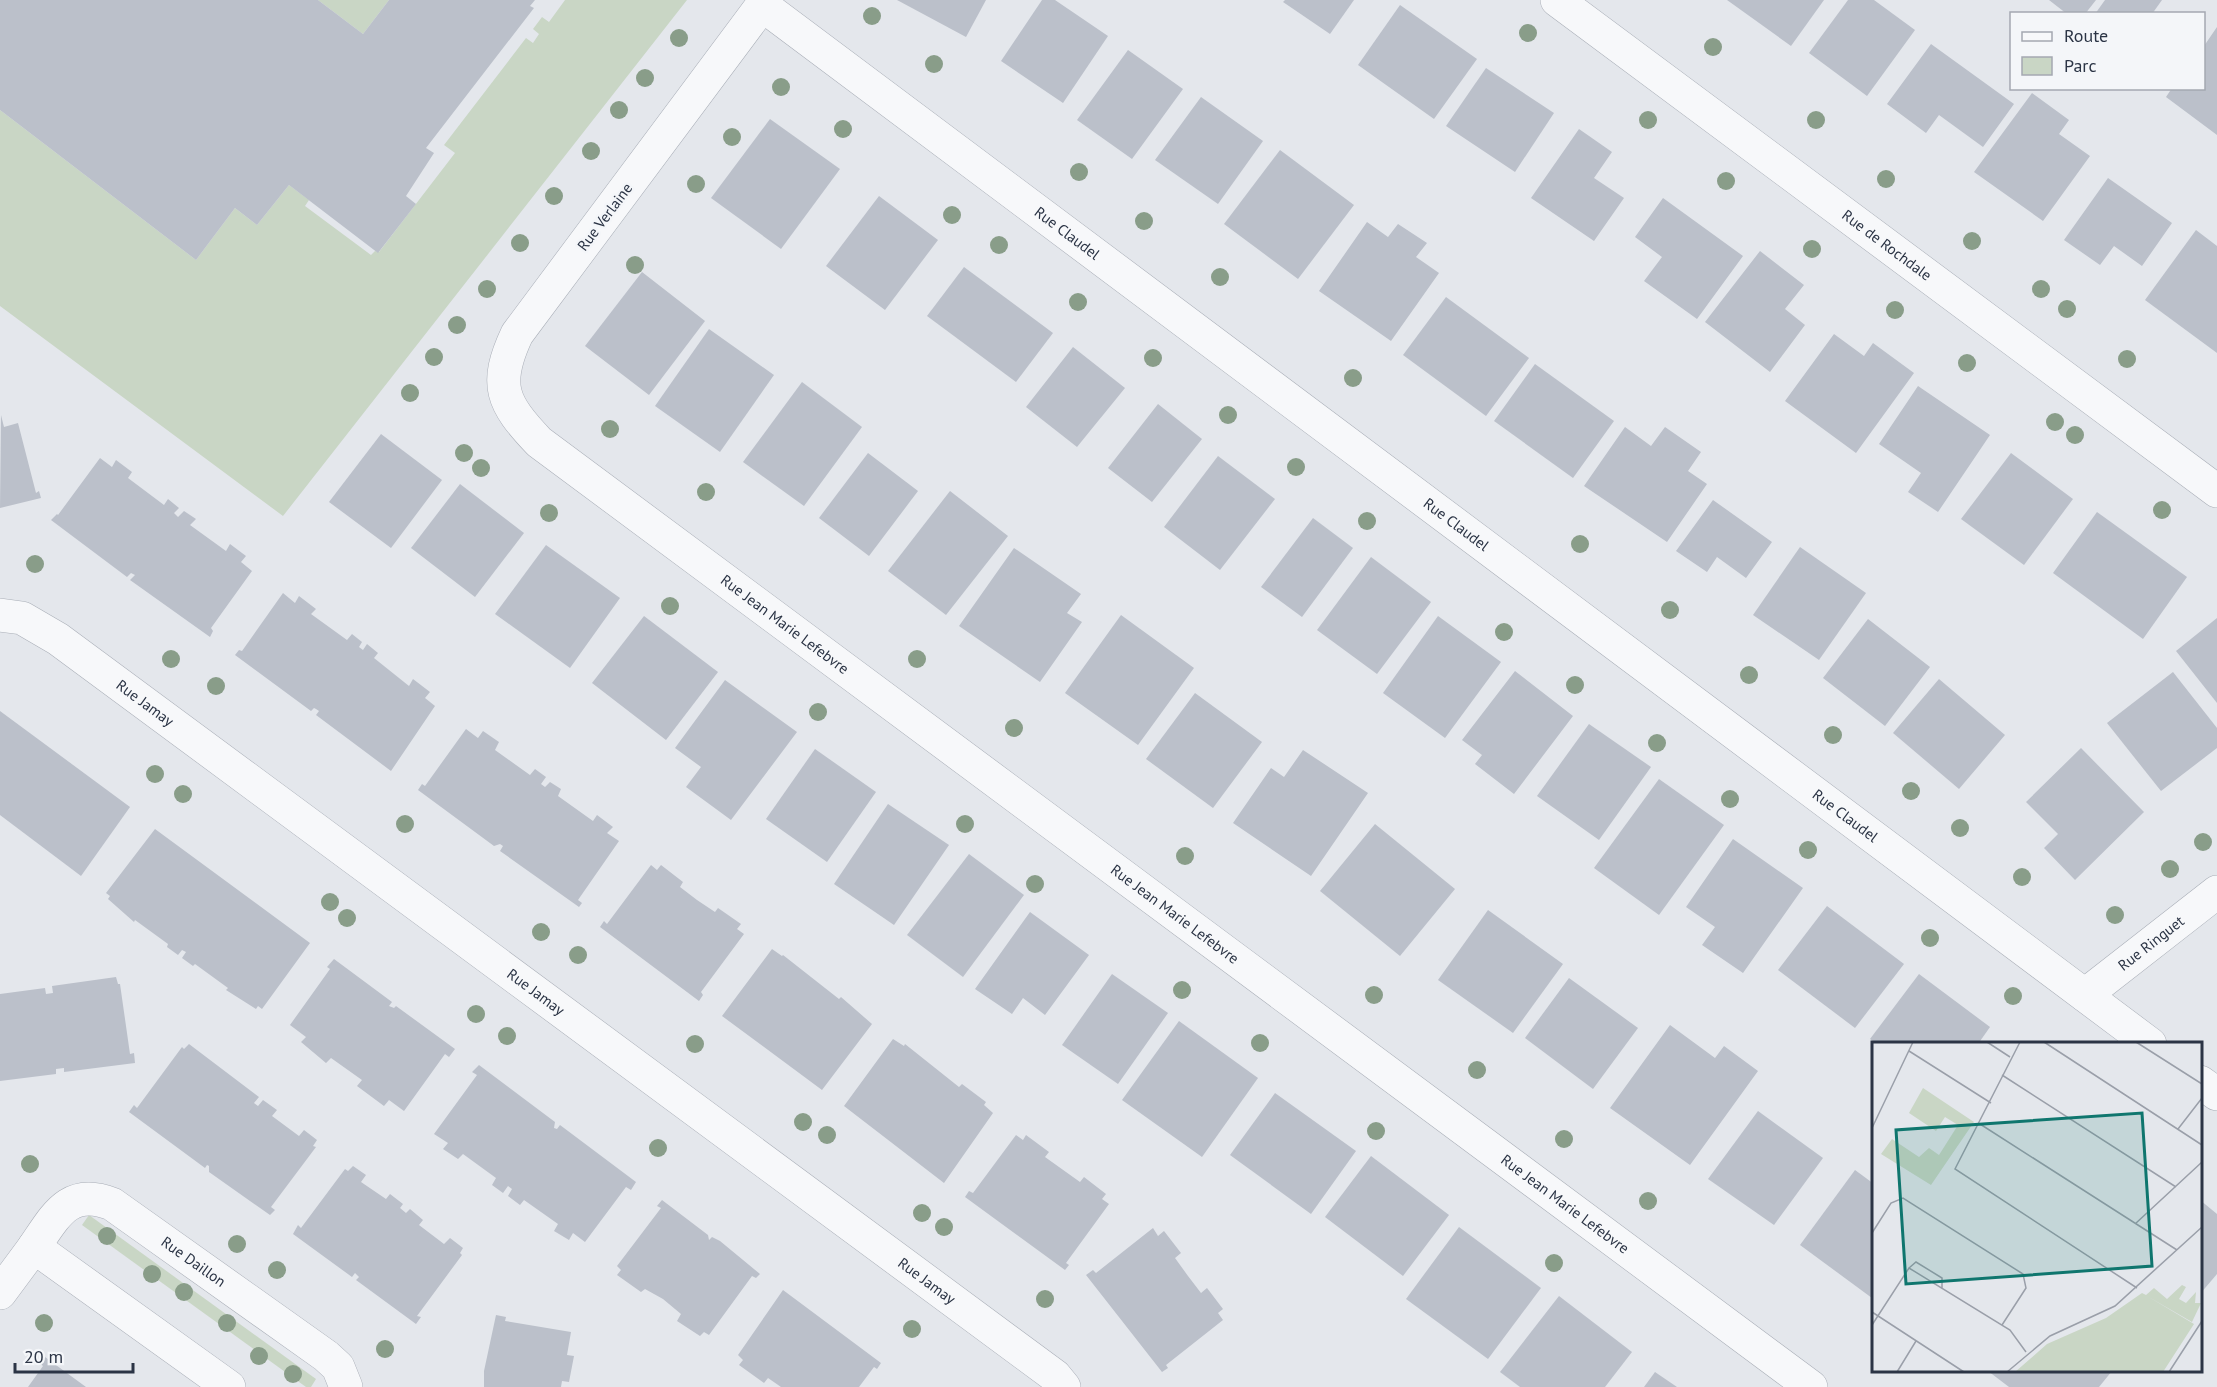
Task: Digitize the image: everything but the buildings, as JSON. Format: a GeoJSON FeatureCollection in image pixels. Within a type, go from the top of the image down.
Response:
{"type":"FeatureCollection","features":[{"type":"Feature","properties":{"kind":"street","name":"Rue de Rochdale"},"geometry":{"type":"LineString","coordinates":[[1557,0],[2217,491]]}},
{"type":"Feature","properties":{"kind":"street","name":"Rue Verlaine"},"geometry":{"type":"LineString","coordinates":[[539,442],[517,419],[504,391],[505,361],[517,334],[764,3]]}},
{"type":"Feature","properties":{"kind":"street","name":"Rue Claudel"},"geometry":{"type":"LineString","coordinates":[[764,3],[2147,1042]]}},
{"type":"Feature","properties":{"kind":"street","name":"Rue Jean Marie Lefebvre"},"geometry":{"type":"LineString","coordinates":[[539,442],[1811,1387]]}},
{"type":"Feature","properties":{"kind":"street","name":"Rue Jamay"},"geometry":{"type":"LineString","coordinates":[[0,615],[22,618],[58,639],[1046,1369],[1064,1387]]}},
{"type":"Feature","properties":{"kind":"street","name":"Rue Ringuet"},"geometry":{"type":"LineString","coordinates":[[2085,995],[2217,892]]}},
{"type":"Feature","properties":{"kind":"street"},"geometry":{"type":"LineString","coordinates":[[2202,1083],[2217,1094]]}},
{"type":"Feature","properties":{"kind":"street","name":"Rue Daillon"},"geometry":{"type":"LineString","coordinates":[[0,1293],[55,1216],[68,1204],[81,1198],[98,1198],[112,1204],[326,1356],[338,1367],[346,1387]]}},
{"type":"Feature","properties":{"kind":"street"},"geometry":{"type":"LineString","coordinates":[[34,1247],[229,1387]]}},
{"type":"Feature","properties":{"kind":"green space"},"geometry":{"type":"Polygon","coordinates":[[[318,0],[389,0],[363,34],[318,0]]]}},
{"type":"Feature","properties":{"kind":"green space"},"geometry":{"type":"Polygon","coordinates":[[[565,0],[687,0],[283,516],[0,306],[0,110],[196,260],[235,208],[257,225],[289,185],[309,200],[305,206],[371,255],[375,251],[379,252],[455,153],[444,145],[526,38],[533,43],[539,34],[533,29],[542,17],[549,22],[565,0]]]}},
{"type":"Feature","properties":{"kind":"green space"},"geometry":{"type":"Polygon","coordinates":[[[89,1215],[316,1379],[311,1387],[306,1387],[82,1225],[89,1215]]]}}]}
